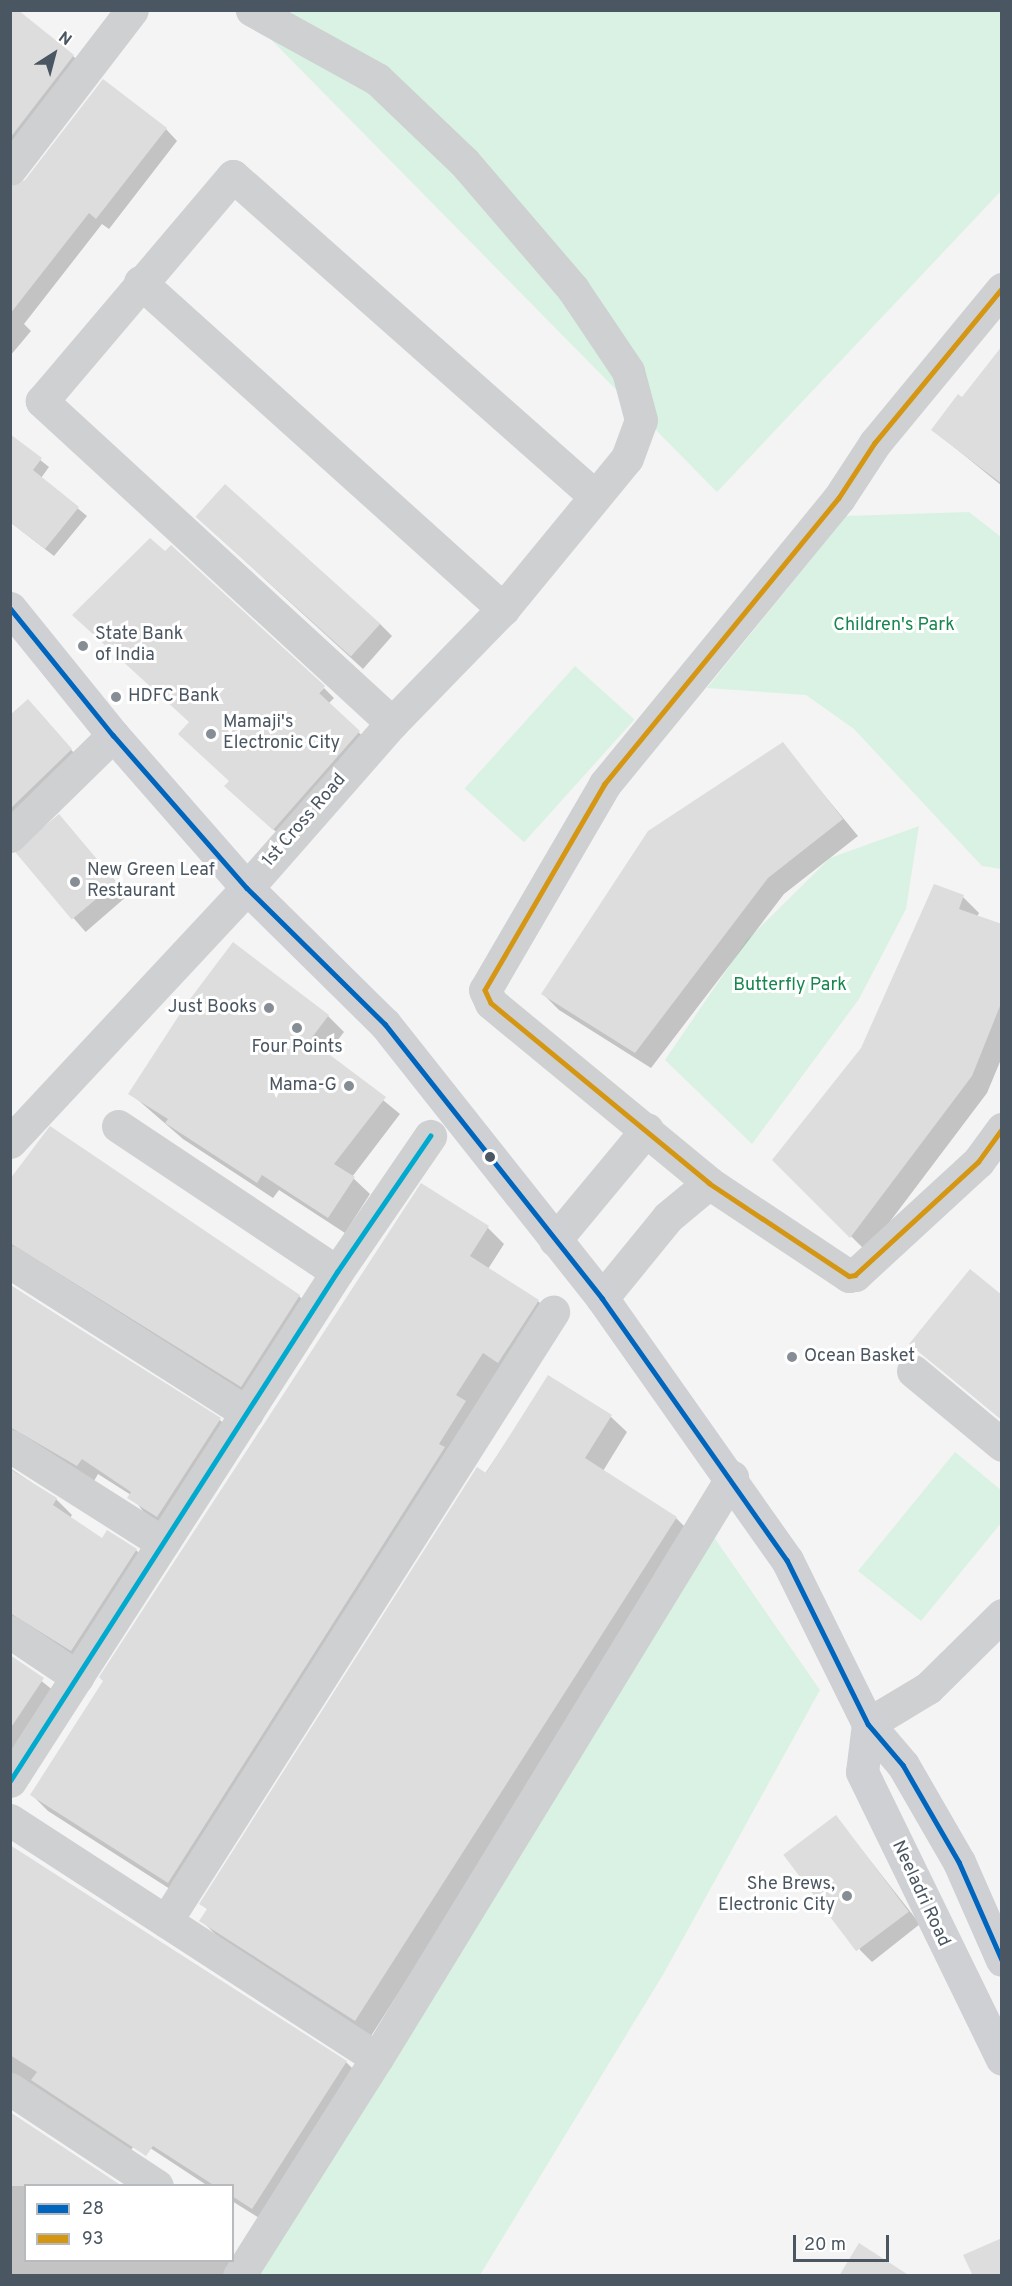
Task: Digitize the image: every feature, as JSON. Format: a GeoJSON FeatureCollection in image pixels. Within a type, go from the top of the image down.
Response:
{"type":"FeatureCollection","features":[{"type":"Feature","properties":{"kind":"main road"},"geometry":{"type":"LineString","coordinates":[[10,608],[113,735],[247,888],[386,1024],[602,1298],[732,1477],[787,1560],[868,1724],[903,1765],[959,1862],[1002,1960]]}},
{"type":"Feature","properties":{"kind":"main road","name":"Neeladri Road"},"geometry":{"type":"LineString","coordinates":[[868,1724],[862,1772],[991,2013],[1002,2059]]}},
{"type":"Feature","properties":{"kind":"street"},"geometry":{"type":"LineString","coordinates":[[10,169],[132,10]]}},
{"type":"Feature","properties":{"kind":"street","name":"1st Cross Road"},"geometry":{"type":"LineString","coordinates":[[10,1142],[247,888],[392,723],[503,609],[593,495],[627,458],[641,420],[628,371],[573,289],[464,162],[377,79],[252,10]]}},
{"type":"Feature","properties":{"kind":"street"},"geometry":{"type":"LineString","coordinates":[[392,723],[42,401],[140,282],[233,176],[593,495]]}},
{"type":"Feature","properties":{"kind":"street"},"geometry":{"type":"LineString","coordinates":[[140,282],[503,609]]}},
{"type":"Feature","properties":{"kind":"street"},"geometry":{"type":"LineString","coordinates":[[1002,289],[875,443],[839,498],[604,784],[487,985],[491,1003],[647,1129],[709,1183],[846,1274],[855,1275],[978,1162],[1002,1129]]}},
{"type":"Feature","properties":{"kind":"street"},"geometry":{"type":"LineString","coordinates":[[10,836],[113,735]]}},
{"type":"Feature","properties":{"kind":"street"},"geometry":{"type":"LineString","coordinates":[[118,1126],[337,1272]]}},
{"type":"Feature","properties":{"kind":"street"},"geometry":{"type":"LineString","coordinates":[[555,1240],[647,1129]]}},
{"type":"Feature","properties":{"kind":"street"},"geometry":{"type":"LineString","coordinates":[[10,1781],[337,1272],[430,1136]]}},
{"type":"Feature","properties":{"kind":"street"},"geometry":{"type":"LineString","coordinates":[[602,1298],[668,1217],[709,1183]]}},
{"type":"Feature","properties":{"kind":"street"},"geometry":{"type":"LineString","coordinates":[[10,1262],[247,1413]]}},
{"type":"Feature","properties":{"kind":"street"},"geometry":{"type":"LineString","coordinates":[[166,1921],[553,1312]]}},
{"type":"Feature","properties":{"kind":"street"},"geometry":{"type":"LineString","coordinates":[[913,1371],[1002,1445]]}},
{"type":"Feature","properties":{"kind":"street"},"geometry":{"type":"LineString","coordinates":[[10,1446],[163,1543]]}},
{"type":"Feature","properties":{"kind":"street"},"geometry":{"type":"LineString","coordinates":[[242,2254],[377,2058],[732,1477]]}},
{"type":"Feature","properties":{"kind":"street"},"geometry":{"type":"LineString","coordinates":[[868,1724],[928,1688],[1002,1615]]}},
{"type":"Feature","properties":{"kind":"street"},"geometry":{"type":"LineString","coordinates":[[10,1632],[77,1677]]}},
{"type":"Feature","properties":{"kind":"street"},"geometry":{"type":"LineString","coordinates":[[10,1820],[377,2058]]}},
{"type":"Feature","properties":{"kind":"street"},"geometry":{"type":"LineString","coordinates":[[10,2089],[154,2184]]}},
{"type":"Feature","properties":{"kind":"green space"},"geometry":{"type":"Polygon","coordinates":[[[243,11],[1001,11],[1001,191],[717,492],[243,11]]]}},
{"type":"Feature","properties":{"kind":"green space","name":"Children's Park"},"geometry":{"type":"Polygon","coordinates":[[[969,512],[1001,537],[1001,869],[982,866],[854,729],[806,695],[707,688],[846,516],[969,512]]]}},
{"type":"Feature","properties":{"kind":"green space"},"geometry":{"type":"Polygon","coordinates":[[[575,666],[634,720],[524,842],[465,789],[575,666]]]}},
{"type":"Feature","properties":{"kind":"green space","name":"Butterfly Park"},"geometry":{"type":"Polygon","coordinates":[[[919,826],[906,909],[859,999],[752,1144],[665,1060],[747,940],[830,858],[919,826]]]}},
{"type":"Feature","properties":{"kind":"green space"},"geometry":{"type":"Polygon","coordinates":[[[955,1452],[1001,1490],[1001,1523],[921,1621],[858,1571],[955,1452]]]}},
{"type":"Feature","properties":{"kind":"green space"},"geometry":{"type":"Polygon","coordinates":[[[702,1520],[820,1690],[664,1973],[480,2275],[239,2276],[702,1520]]]}},
{"type":"Feature","properties":{"kind":"building"},"geometry":{"type":"Polygon","coordinates":[[[10,10],[18,10],[74,55],[10,138],[10,10]]]}},
{"type":"Feature","properties":{"kind":"building"},"geometry":{"type":"Polygon","coordinates":[[[103,79],[167,128],[96,219],[89,213],[10,314],[10,187],[25,180],[103,79]]]}},
{"type":"Feature","properties":{"kind":"building"},"geometry":{"type":"Polygon","coordinates":[[[1002,346],[1002,484],[931,430],[958,394],[962,397],[1002,346]]]}},
{"type":"Feature","properties":{"kind":"building"},"geometry":{"type":"Polygon","coordinates":[[[10,434],[42,458],[33,470],[79,507],[45,549],[10,522],[10,434]]]}},
{"type":"Feature","properties":{"kind":"building"},"geometry":{"type":"Polygon","coordinates":[[[225,484],[380,624],[351,657],[196,517],[225,484]]]}},
{"type":"Feature","properties":{"kind":"building"},"geometry":{"type":"Polygon","coordinates":[[[150,538],[165,551],[171,545],[325,686],[319,693],[360,731],[273,830],[224,786],[229,781],[178,734],[189,722],[72,615],[150,538]]]}},
{"type":"Feature","properties":{"kind":"building"},"geometry":{"type":"Polygon","coordinates":[[[28,699],[72,749],[10,809],[10,715],[28,699]]]}},
{"type":"Feature","properties":{"kind":"building"},"geometry":{"type":"Polygon","coordinates":[[[783,742],[843,819],[768,878],[635,1053],[541,994],[648,831],[783,742]]]}},
{"type":"Feature","properties":{"kind":"building"},"geometry":{"type":"Polygon","coordinates":[[[59,814],[116,882],[72,919],[15,851],[59,814]]]}},
{"type":"Feature","properties":{"kind":"building"},"geometry":{"type":"Polygon","coordinates":[[[934,884],[964,895],[959,909],[1002,924],[1002,1001],[972,1076],[850,1238],[772,1160],[861,1048],[934,884]]]}},
{"type":"Feature","properties":{"kind":"building"},"geometry":{"type":"Polygon","coordinates":[[[233,942],[329,1015],[310,1040],[386,1097],[334,1164],[355,1177],[328,1218],[262,1175],[257,1183],[165,1123],[168,1119],[128,1094],[187,1003],[233,942]]]}},
{"type":"Feature","properties":{"kind":"building"},"geometry":{"type":"Polygon","coordinates":[[[50,1126],[300,1295],[241,1387],[10,1243],[10,1179],[50,1126]]]}},
{"type":"Feature","properties":{"kind":"building"},"geometry":{"type":"Polygon","coordinates":[[[421,1183],[489,1226],[470,1256],[539,1300],[498,1363],[483,1353],[456,1395],[466,1401],[439,1444],[445,1447],[168,1883],[30,1795],[103,1681],[99,1677],[421,1183]]]}},
{"type":"Feature","properties":{"kind":"building"},"geometry":{"type":"Polygon","coordinates":[[[970,1269],[1002,1295],[1002,1420],[909,1344],[970,1269]]]}},
{"type":"Feature","properties":{"kind":"building"},"geometry":{"type":"Polygon","coordinates":[[[10,1285],[221,1418],[157,1517],[127,1498],[131,1492],[82,1459],[77,1466],[10,1427],[10,1285]]]}},
{"type":"Feature","properties":{"kind":"building"},"geometry":{"type":"Polygon","coordinates":[[[548,1375],[612,1415],[585,1458],[677,1517],[355,2021],[199,1921],[207,1909],[199,1904],[477,1467],[486,1473],[548,1375]]]}},
{"type":"Feature","properties":{"kind":"building"},"geometry":{"type":"Polygon","coordinates":[[[10,1469],[57,1498],[53,1505],[102,1538],[107,1530],[137,1549],[71,1651],[10,1613],[10,1469]]]}},
{"type":"Feature","properties":{"kind":"building"},"geometry":{"type":"Polygon","coordinates":[[[10,1655],[44,1678],[10,1729],[10,1655]]]}},
{"type":"Feature","properties":{"kind":"building"},"geometry":{"type":"Polygon","coordinates":[[[836,1815],[909,1912],[856,1951],[783,1855],[836,1815]]]}},
{"type":"Feature","properties":{"kind":"building"},"geometry":{"type":"Polygon","coordinates":[[[10,1845],[347,2061],[252,2209],[234,2197],[234,2184],[212,2184],[153,2146],[146,2156],[31,2080],[37,2072],[10,2055],[10,1845]]]}},
{"type":"Feature","properties":{"kind":"building"},"geometry":{"type":"Polygon","coordinates":[[[10,2112],[119,2184],[24,2184],[24,2186],[10,2186],[10,2112]]]}},
{"type":"Feature","properties":{"kind":"building"},"geometry":{"type":"Polygon","coordinates":[[[1002,2238],[1002,2276],[973,2276],[963,2255],[1002,2238]]]}},
{"type":"Feature","properties":{"kind":"building"},"geometry":{"type":"Polygon","coordinates":[[[859,2243],[910,2276],[839,2276],[859,2243]]]}},
{"type":"Feature","properties":{"kind":"transit line","name":"93"},"geometry":{"type":"LineString","coordinates":[[1002,289],[875,443],[839,498],[605,784],[485,990],[491,1003],[709,1183],[849,1276],[855,1275],[978,1162],[1002,1129]]}},
{"type":"Feature","properties":{"kind":"transit line","name":"28"},"geometry":{"type":"LineString","coordinates":[[10,608],[113,735],[247,888],[385,1024],[602,1298],[787,1560],[868,1724],[903,1765],[959,1862],[1002,1960]]}},
{"type":"Feature","properties":{"kind":"transit line"},"geometry":{"type":"LineString","coordinates":[[10,1781],[337,1272],[430,1136]]}},
{"type":"Feature","properties":{"kind":"place","name":"State Bank of India"},"geometry":{"type":"Point","coordinates":[83,646]}},
{"type":"Feature","properties":{"kind":"place","name":"HDFC Bank"},"geometry":{"type":"Point","coordinates":[116,697]}},
{"type":"Feature","properties":{"kind":"place","name":"Mamaji's Electronic City"},"geometry":{"type":"Point","coordinates":[211,734]}},
{"type":"Feature","properties":{"kind":"place","name":"New Green Leaf Restaurant"},"geometry":{"type":"Point","coordinates":[75,882]}},
{"type":"Feature","properties":{"kind":"place","name":"Just Books"},"geometry":{"type":"Point","coordinates":[269,1008]}},
{"type":"Feature","properties":{"kind":"place","name":"Four Points"},"geometry":{"type":"Point","coordinates":[297,1028]}},
{"type":"Feature","properties":{"kind":"place","name":"Mama-G"},"geometry":{"type":"Point","coordinates":[349,1086]}},
{"type":"Feature","properties":{"kind":"place","name":"Ocean Basket"},"geometry":{"type":"Point","coordinates":[792,1357]}},
{"type":"Feature","properties":{"kind":"place","name":"She Brews, Electronic City"},"geometry":{"type":"Point","coordinates":[847,1896]}}]}
